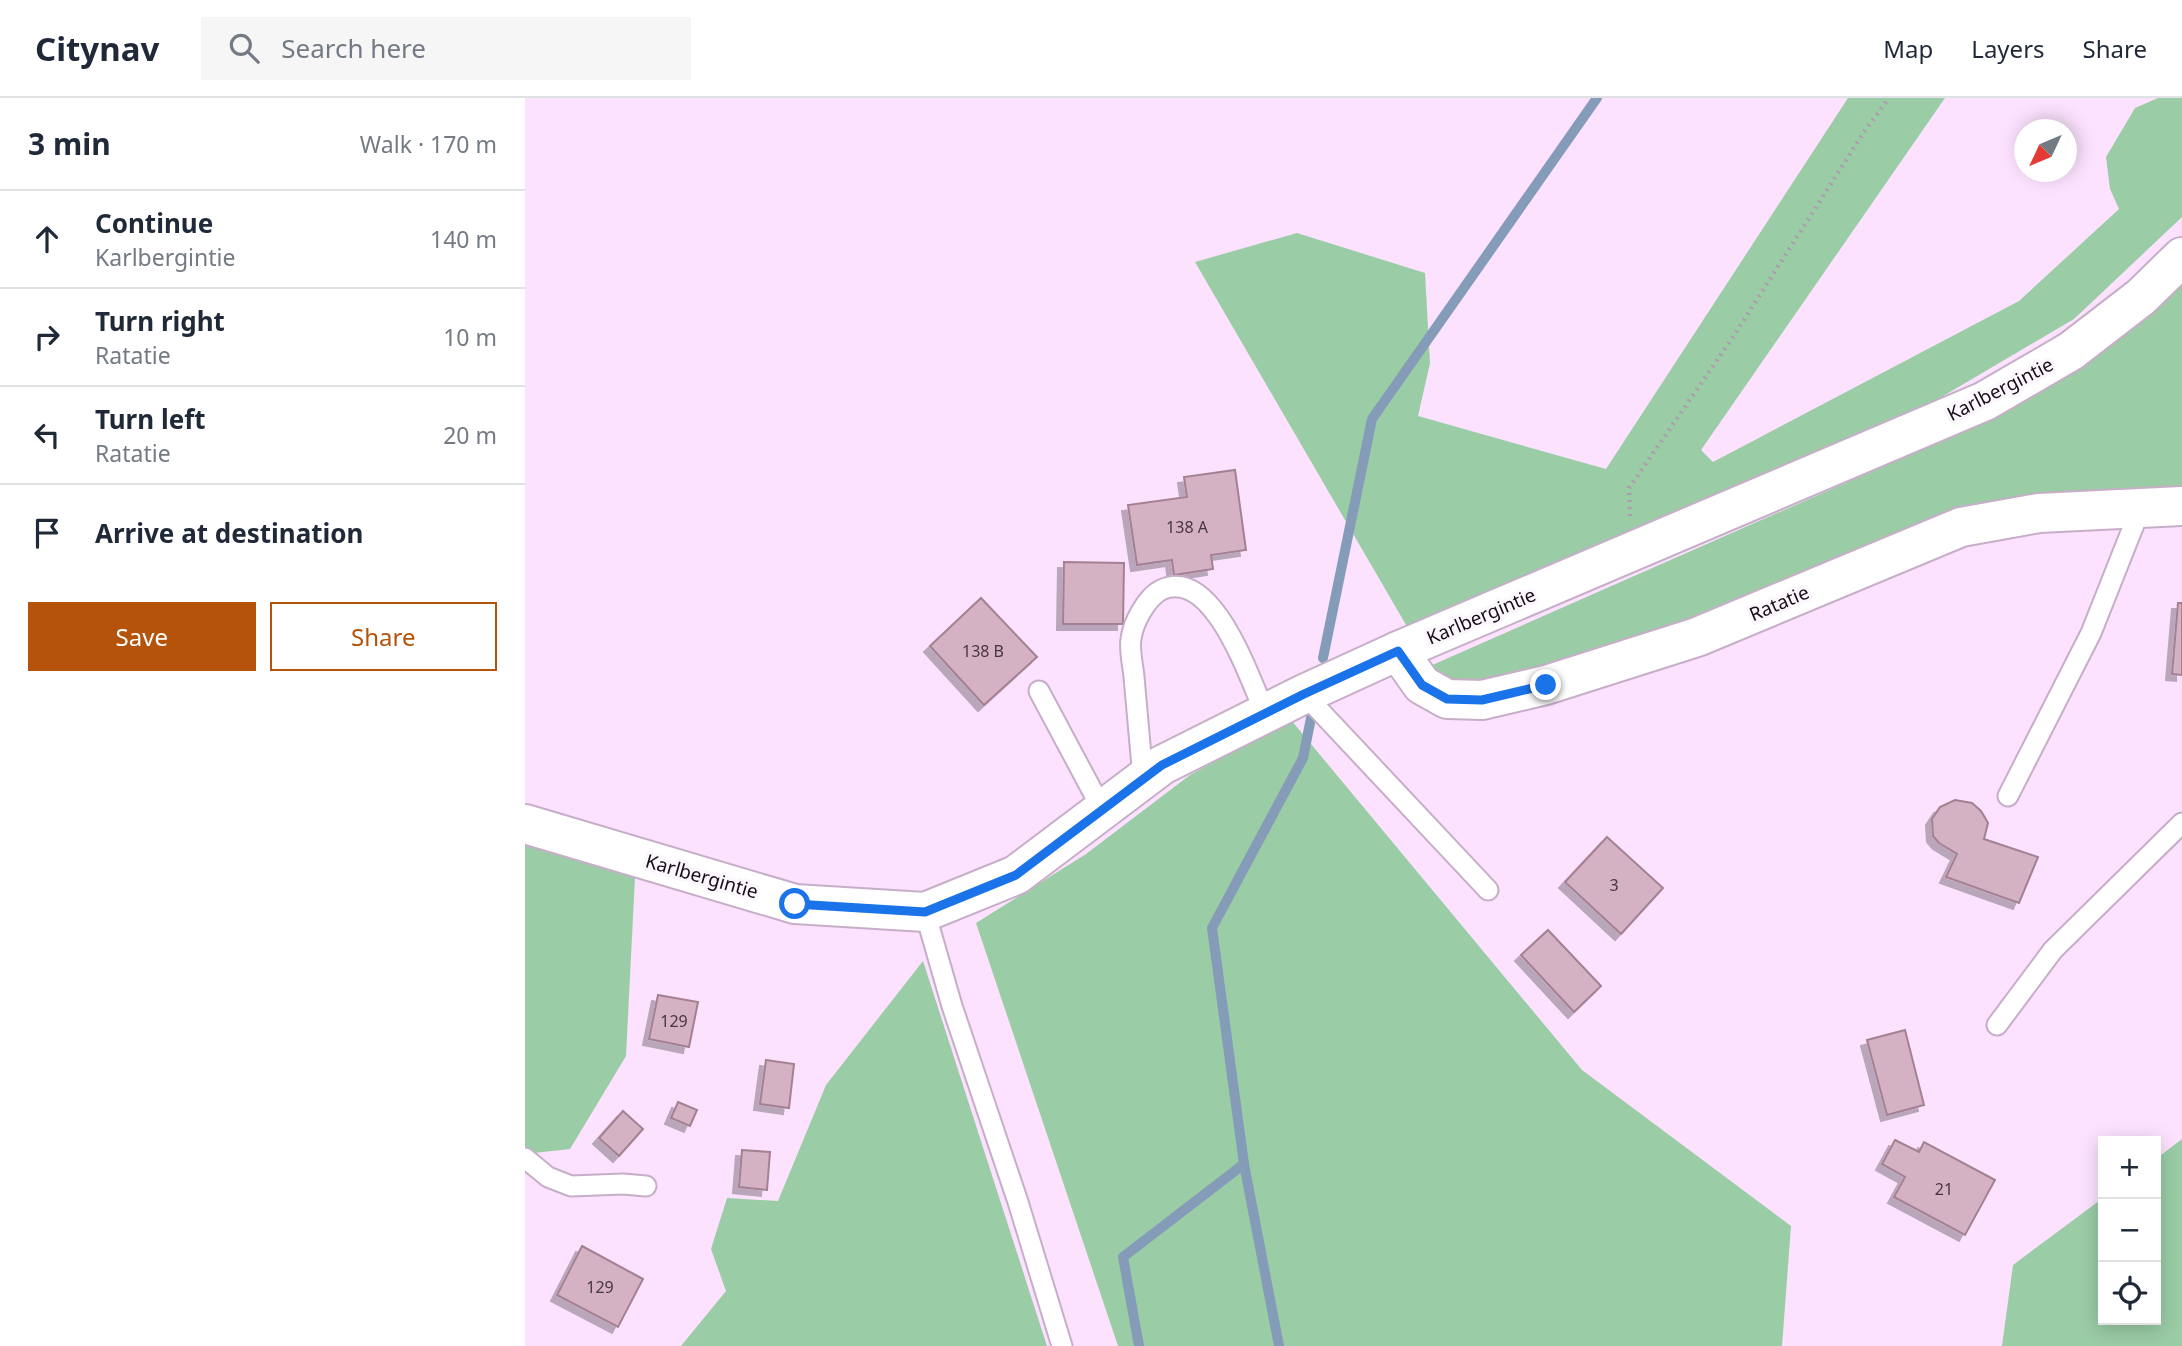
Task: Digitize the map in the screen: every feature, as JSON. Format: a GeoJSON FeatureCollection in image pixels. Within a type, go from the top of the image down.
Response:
{"type":"FeatureCollection","features":[{"type":"Feature","properties":{"kind":"street","name":"Karlbergintie"},"geometry":{"type":"LineString","coordinates":[[525,824],[795,904],[925,912],[1016,875],[1162,765],[1304,694],[1398,651],[1985,401],[2071,351],[2141,298],[2182,257]]}},
{"type":"Feature","properties":{"kind":"street","name":"Ratatie"},"geometry":{"type":"LineString","coordinates":[[1398,651],[1422,685],[1447,699],[1482,700],[1546,685],[1697,637],[1961,527],[2039,513],[2182,506]]}},
{"type":"Feature","properties":{"kind":"lane"},"geometry":{"type":"LineString","coordinates":[[2008,796],[2091,633],[2141,507]]}},
{"type":"Feature","properties":{"kind":"lane"},"geometry":{"type":"LineString","coordinates":[[1143,778],[1130,640],[1146,602],[1159,591],[1174,586],[1192,591],[1210,604],[1228,630],[1265,713]]}},
{"type":"Feature","properties":{"kind":"lane"},"geometry":{"type":"LineString","coordinates":[[1039,691],[1103,809]]}},
{"type":"Feature","properties":{"kind":"lane"},"geometry":{"type":"LineString","coordinates":[[1304,694],[1488,890]]}},
{"type":"Feature","properties":{"kind":"lane"},"geometry":{"type":"LineString","coordinates":[[1997,1025],[2053,950],[2182,822]]}},
{"type":"Feature","properties":{"kind":"lane"},"geometry":{"type":"LineString","coordinates":[[925,912],[951,1006],[1018,1202],[1062,1346]]}},
{"type":"Feature","properties":{"kind":"lane"},"geometry":{"type":"LineString","coordinates":[[525,1158],[548,1177],[571,1186],[646,1186]]}},
{"type":"Feature","properties":{"kind":"path"},"geometry":{"type":"LineString","coordinates":[[1630,552],[1629,488],[1733,337],[1864,132],[1889,98]]}},
{"type":"Feature","properties":{"kind":"green space"},"geometry":{"type":"Polygon","coordinates":[[[1848,98],[1945,98],[1701,450],[1713,462],[2019,301],[2119,209],[2110,189],[2106,157],[2135,108],[2158,98],[2182,98],[2182,217],[2074,319],[1916,412],[1409,630],[1195,262],[1297,233],[1425,273],[1430,363],[1418,416],[1606,469],[1848,98]]]}},
{"type":"Feature","properties":{"kind":"green space"},"geometry":{"type":"Polygon","coordinates":[[[2182,280],[2182,495],[2002,505],[1694,623],[1512,684],[1442,685],[1430,666],[1959,433],[2067,375],[2182,280]]]}},
{"type":"Feature","properties":{"kind":"green space"},"geometry":{"type":"Polygon","coordinates":[[[1291,720],[1582,1070],[1791,1226],[1782,1346],[1118,1346],[976,923],[1086,854],[1190,775],[1291,720]]]}},
{"type":"Feature","properties":{"kind":"green space"},"geometry":{"type":"Polygon","coordinates":[[[525,844],[635,877],[626,1056],[570,1149],[525,1154],[525,844]]]}},
{"type":"Feature","properties":{"kind":"green space"},"geometry":{"type":"Polygon","coordinates":[[[923,961],[1047,1346],[681,1346],[726,1291],[711,1249],[727,1198],[778,1201],[826,1085],[923,961]]]}},
{"type":"Feature","properties":{"kind":"green space"},"geometry":{"type":"Polygon","coordinates":[[[2182,1139],[2182,1346],[2002,1346],[2013,1265],[2098,1202],[2098,1325],[2161,1325],[2161,1155],[2182,1139]]]}},
{"type":"Feature","properties":{"kind":"building"},"geometry":{"type":"Polygon","coordinates":[[[1235,470],[1246,550],[1211,555],[1213,569],[1174,575],[1172,560],[1137,565],[1128,505],[1187,497],[1184,477],[1235,470]]]}},
{"type":"Feature","properties":{"kind":"building"},"geometry":{"type":"Polygon","coordinates":[[[1064,562],[1124,563],[1123,624],[1063,624],[1064,562]]]}},
{"type":"Feature","properties":{"kind":"building"},"geometry":{"type":"Polygon","coordinates":[[[981,598],[1037,657],[984,705],[930,646],[981,598]]]}},
{"type":"Feature","properties":{"kind":"building"},"geometry":{"type":"Polygon","coordinates":[[[2178,603],[2182,603],[2182,675],[2172,674],[2178,603]]]}},
{"type":"Feature","properties":{"kind":"building"},"geometry":{"type":"Polygon","coordinates":[[[1955,800],[1972,803],[1981,811],[1988,823],[1984,839],[2038,857],[2019,903],[1946,877],[1957,854],[1933,836],[1932,819],[1940,807],[1955,800]]]}},
{"type":"Feature","properties":{"kind":"building"},"geometry":{"type":"Polygon","coordinates":[[[1607,837],[1663,888],[1621,934],[1565,882],[1607,837]]]}},
{"type":"Feature","properties":{"kind":"building"},"geometry":{"type":"Polygon","coordinates":[[[1548,930],[1601,986],[1574,1012],[1521,955],[1548,930]]]}},
{"type":"Feature","properties":{"kind":"building"},"geometry":{"type":"Polygon","coordinates":[[[658,995],[698,1002],[689,1047],[649,1039],[658,995]]]}},
{"type":"Feature","properties":{"kind":"building"},"geometry":{"type":"Polygon","coordinates":[[[1905,1030],[1924,1105],[1887,1115],[1867,1040],[1905,1030]]]}},
{"type":"Feature","properties":{"kind":"building"},"geometry":{"type":"Polygon","coordinates":[[[766,1060],[794,1064],[789,1108],[760,1104],[766,1060]]]}},
{"type":"Feature","properties":{"kind":"building"},"geometry":{"type":"Polygon","coordinates":[[[678,1102],[697,1110],[690,1126],[671,1118],[678,1102]]]}},
{"type":"Feature","properties":{"kind":"building"},"geometry":{"type":"Polygon","coordinates":[[[623,1111],[643,1129],[619,1156],[599,1138],[623,1111]]]}},
{"type":"Feature","properties":{"kind":"building"},"geometry":{"type":"Polygon","coordinates":[[[1895,1140],[1919,1152],[1924,1142],[1995,1180],[1965,1235],[1894,1197],[1905,1177],[1882,1164],[1895,1140]]]}},
{"type":"Feature","properties":{"kind":"building"},"geometry":{"type":"Polygon","coordinates":[[[742,1150],[770,1152],[767,1190],[739,1187],[742,1150]]]}},
{"type":"Feature","properties":{"kind":"building"},"geometry":{"type":"Polygon","coordinates":[[[582,1246],[643,1279],[618,1327],[557,1295],[582,1246]]]}},
{"type":"Feature","properties":{"kind":"waterway"},"geometry":{"type":"LineString","coordinates":[[1323,658],[1372,419],[1597,98]]}},
{"type":"Feature","properties":{"kind":"waterway"},"geometry":{"type":"LineString","coordinates":[[1279,1346],[1244,1164],[1212,928],[1303,758],[1311,718]]}},
{"type":"Feature","properties":{"kind":"waterway"},"geometry":{"type":"LineString","coordinates":[[1139,1346],[1123,1257],[1244,1164]]}},
{"type":"Feature","properties":{"kind":"route"},"geometry":{"type":"LineString","coordinates":[[795,904],[925,912],[1016,875],[1162,765],[1304,694],[1398,651],[1422,685],[1447,699],[1482,700],[1546,685]]}}]}
